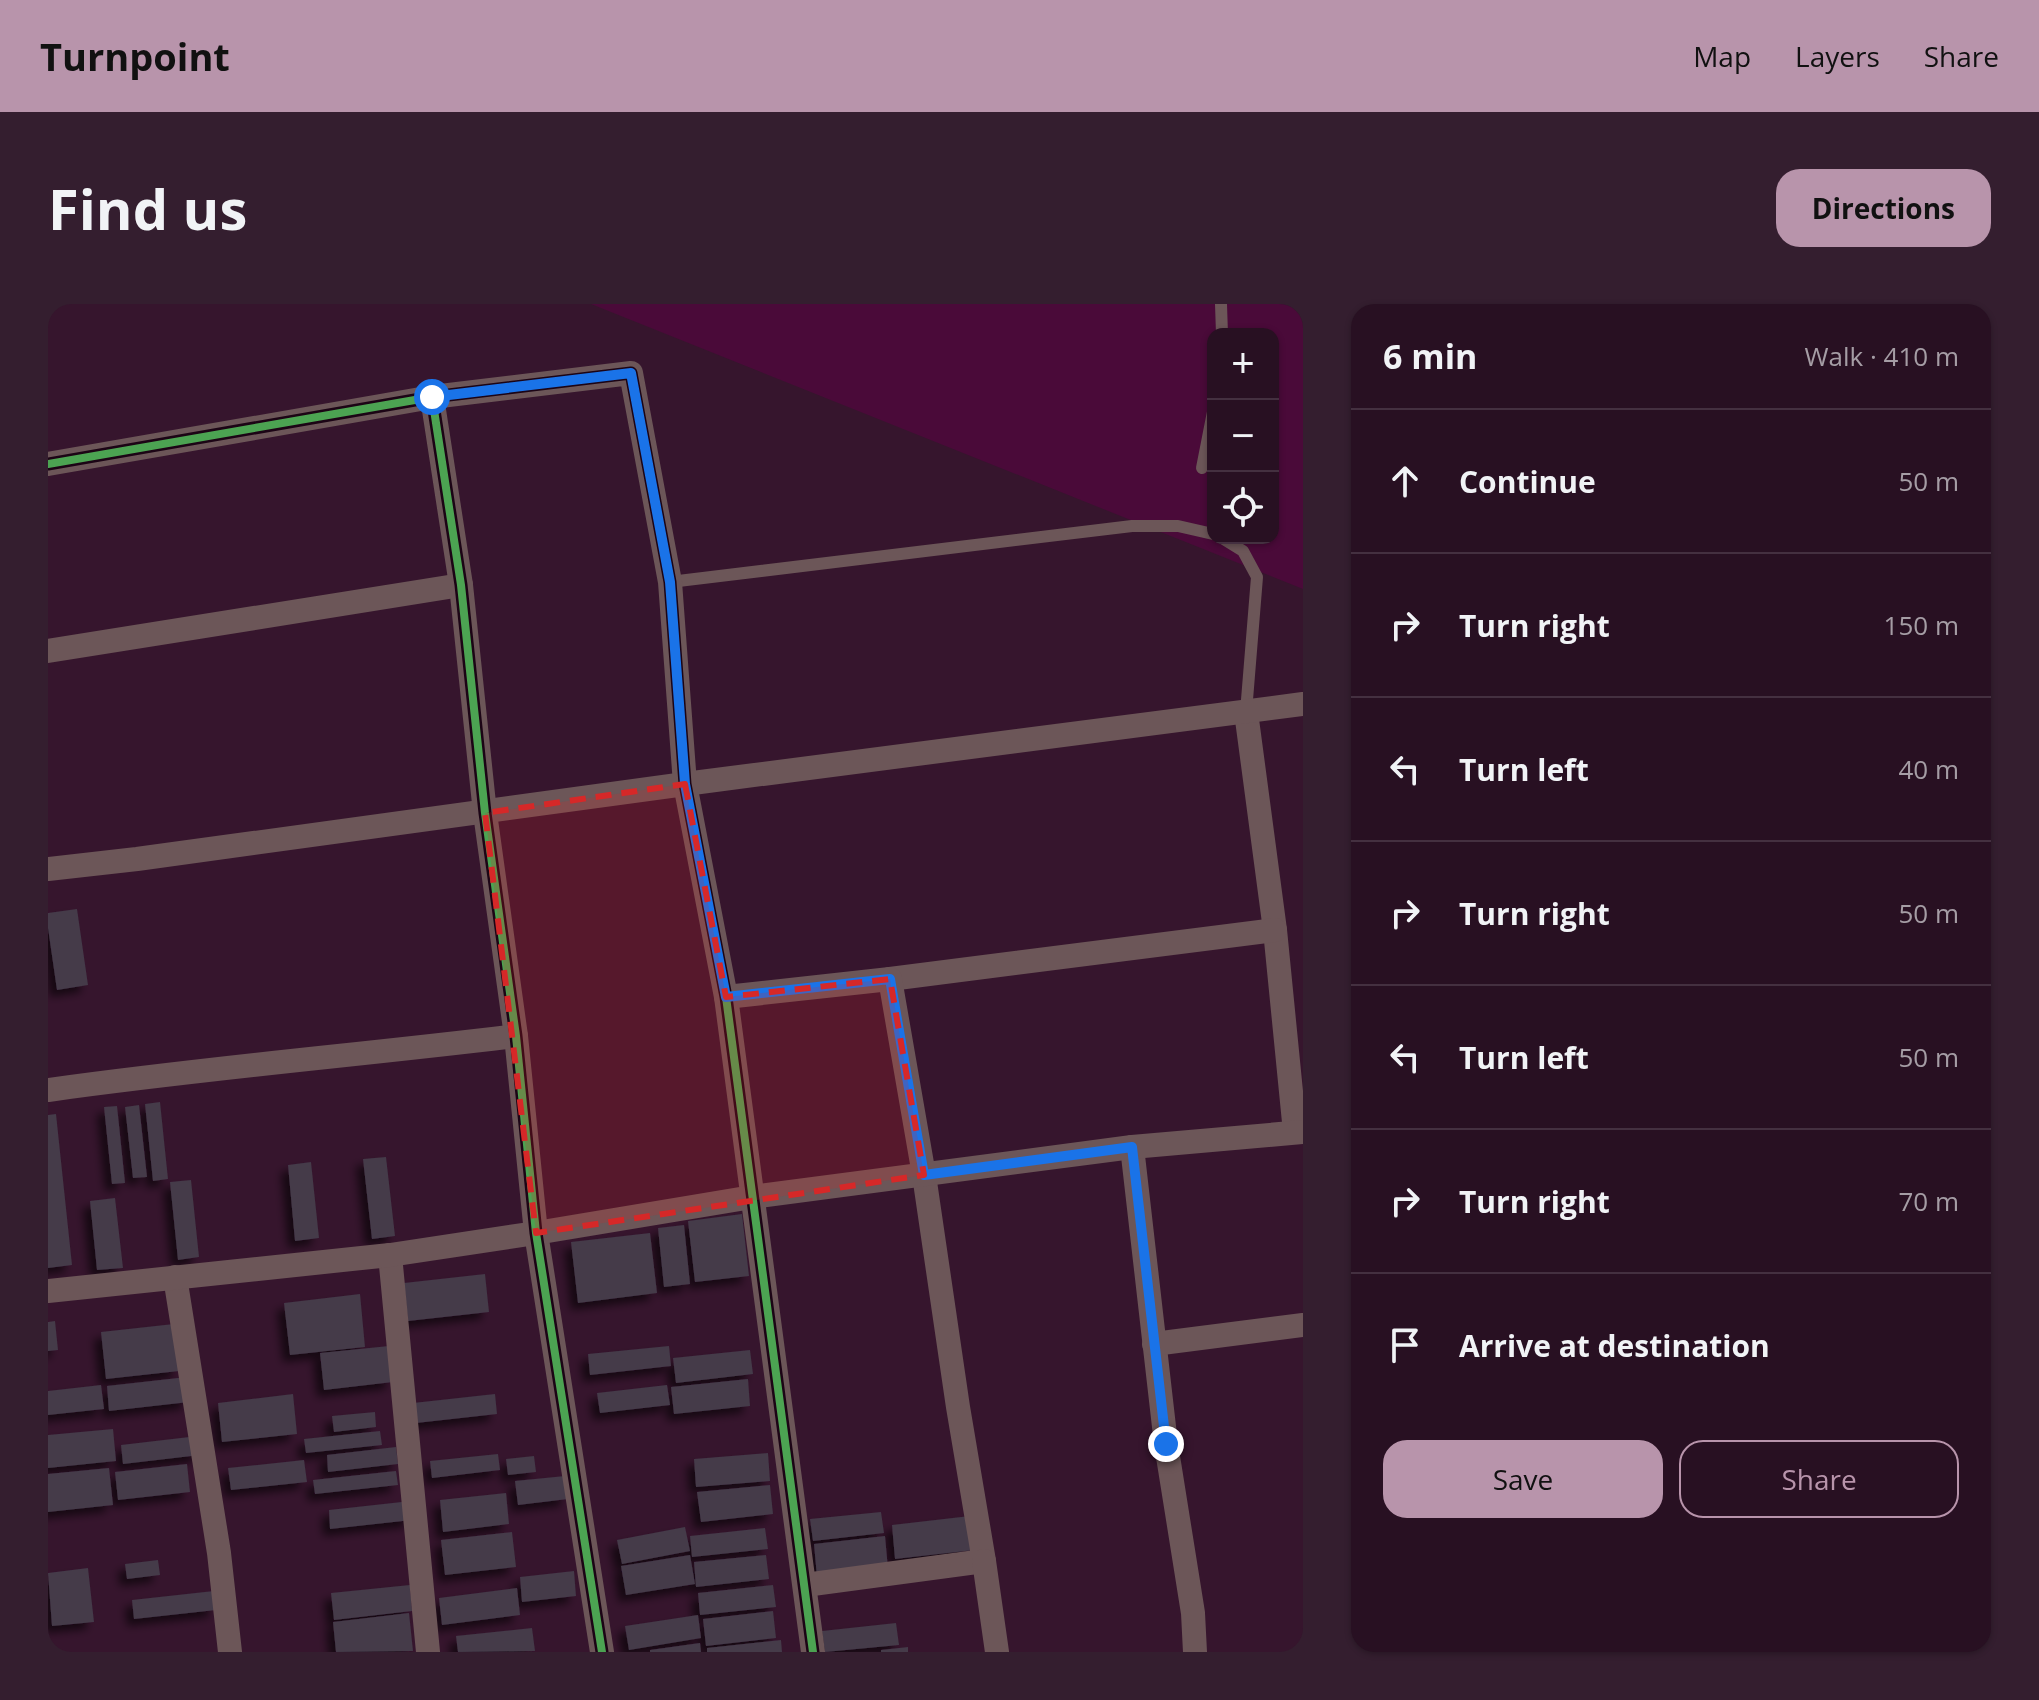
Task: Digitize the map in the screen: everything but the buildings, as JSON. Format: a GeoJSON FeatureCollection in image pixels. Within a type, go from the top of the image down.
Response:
{"type":"FeatureCollection","features":[{"type":"Feature","properties":{"kind":"street"},"geometry":{"type":"LineString","coordinates":[[48,464],[432,397],[631,373],[670,582],[685,784],[726,997],[813,1652]]}},
{"type":"Feature","properties":{"kind":"street"},"geometry":{"type":"LineString","coordinates":[[432,397],[461,585],[485,813],[516,1036],[536,1233],[602,1652]]}},
{"type":"Feature","properties":{"kind":"street"},"geometry":{"type":"LineString","coordinates":[[48,651],[461,585]]}},
{"type":"Feature","properties":{"kind":"street"},"geometry":{"type":"LineString","coordinates":[[48,869],[1303,704]]}},
{"type":"Feature","properties":{"kind":"street"},"geometry":{"type":"LineString","coordinates":[[48,1291],[390,1255],[752,1197],[1132,1147],[1299,1132],[1246,712]]}},
{"type":"Feature","properties":{"kind":"street"},"geometry":{"type":"LineString","coordinates":[[726,997],[1275,930]]}},
{"type":"Feature","properties":{"kind":"street"},"geometry":{"type":"LineString","coordinates":[[890,979],[924,1175],[997,1652]]}},
{"type":"Feature","properties":{"kind":"street"},"geometry":{"type":"LineString","coordinates":[[48,1090],[158,1074],[516,1036]]}},
{"type":"Feature","properties":{"kind":"street"},"geometry":{"type":"LineString","coordinates":[[1132,1147],[1166,1444],[1193,1613],[1195,1652]]}},
{"type":"Feature","properties":{"kind":"street"},"geometry":{"type":"LineString","coordinates":[[390,1255],[428,1652]]}},
{"type":"Feature","properties":{"kind":"street"},"geometry":{"type":"LineString","coordinates":[[175,1277],[219,1553],[230,1652]]}},
{"type":"Feature","properties":{"kind":"street"},"geometry":{"type":"LineString","coordinates":[[1154,1344],[1303,1325]]}},
{"type":"Feature","properties":{"kind":"street"},"geometry":{"type":"LineString","coordinates":[[805,1585],[984,1561]]}},
{"type":"Feature","properties":{"kind":"lane"},"geometry":{"type":"LineString","coordinates":[[1221,304],[1222,328]]}},
{"type":"Feature","properties":{"kind":"lane"},"geometry":{"type":"LineString","coordinates":[[1202,468],[1207,443]]}},
{"type":"Feature","properties":{"kind":"lane"},"geometry":{"type":"LineString","coordinates":[[670,582],[1132,526],[1178,526],[1207,533]]}},
{"type":"Feature","properties":{"kind":"lane"},"geometry":{"type":"LineString","coordinates":[[1232,544],[1243,551],[1257,577],[1246,712]]}},
{"type":"Feature","properties":{"kind":"highlighted area"},"geometry":{"type":"Polygon","coordinates":[[[685,784],[726,997],[890,979],[924,1175],[536,1233],[485,813],[685,784]]]}},
{"type":"Feature","properties":{"kind":"shaded area"},"geometry":{"type":"Polygon","coordinates":[[[591,304],[1303,304],[1303,589],[591,304]]]}},
{"type":"Feature","properties":{"kind":"cycle path"},"geometry":{"type":"LineString","coordinates":[[48,464],[432,397],[631,373],[670,582],[685,784],[726,997],[813,1652]]}},
{"type":"Feature","properties":{"kind":"cycle path"},"geometry":{"type":"LineString","coordinates":[[432,397],[461,585],[485,813],[516,1036],[536,1233],[602,1652]]}},
{"type":"Feature","properties":{"kind":"route"},"geometry":{"type":"LineString","coordinates":[[432,397],[631,373],[670,582],[685,784],[726,997],[890,979],[924,1175],[1132,1147],[1166,1444]]}}]}
